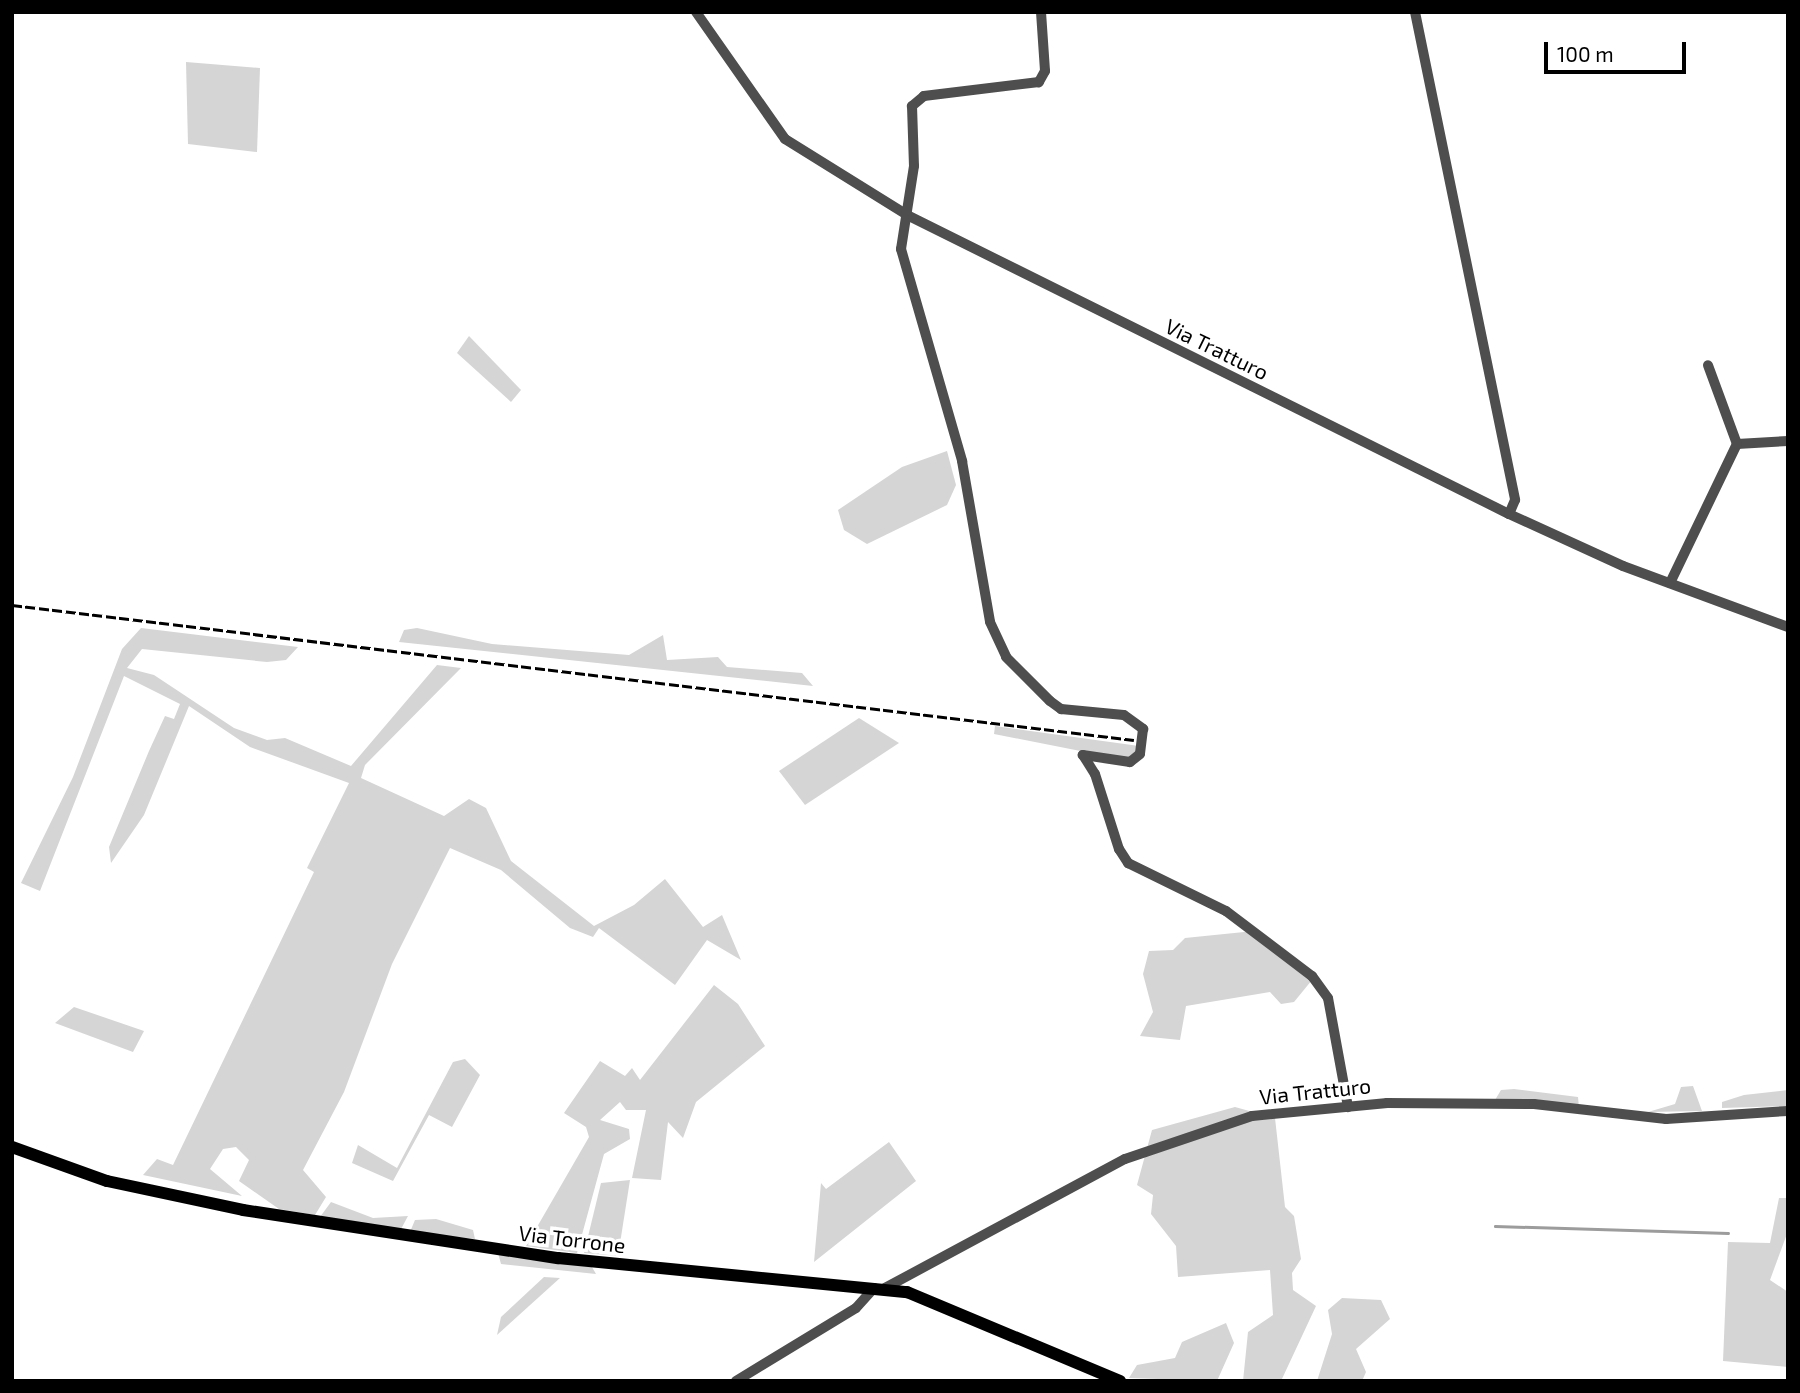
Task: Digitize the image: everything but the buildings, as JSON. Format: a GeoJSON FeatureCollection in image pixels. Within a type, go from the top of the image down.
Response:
{"type":"FeatureCollection","features":[{"type":"Feature","properties":{"kind":"main road","name":"Via Torrone"},"geometry":{"type":"LineString","coordinates":[[12,1147],[107,1181],[243,1210],[558,1258],[880,1288],[926,1298],[1120,1381]]}},
{"type":"Feature","properties":{"kind":"street","name":"Via Tratturo"},"geometry":{"type":"LineString","coordinates":[[696,12],[785,139],[907,215],[1509,514],[1670,583],[1788,627]]}},
{"type":"Feature","properties":{"kind":"street"},"geometry":{"type":"LineString","coordinates":[[1041,12],[1045,71],[1039,82],[914,99],[907,215],[901,249],[908,290],[943,389],[990,622],[1006,657],[1061,709],[1124,715],[1143,729],[1140,754],[1130,762],[1083,755],[1095,774],[1119,849],[1128,863],[1235,917],[1312,976],[1328,998],[1348,1107]]}},
{"type":"Feature","properties":{"kind":"street"},"geometry":{"type":"LineString","coordinates":[[1415,12],[1516,499],[1509,514]]}},
{"type":"Feature","properties":{"kind":"street"},"geometry":{"type":"LineString","coordinates":[[1670,583],[1737,444],[1707,365]]}},
{"type":"Feature","properties":{"kind":"street"},"geometry":{"type":"LineString","coordinates":[[1737,444],[1788,440]]}},
{"type":"Feature","properties":{"kind":"street","name":"Via Tratturo"},"geometry":{"type":"LineString","coordinates":[[736,1381],[856,1308],[880,1288],[1166,1141],[1252,1116],[1348,1107],[1534,1104],[1665,1119],[1788,1111]]}},
{"type":"Feature","properties":{"kind":"shaded area"},"geometry":{"type":"Polygon","coordinates":[[[186,62],[260,68],[257,152],[188,144],[186,62]]]}},
{"type":"Feature","properties":{"kind":"shaded area"},"geometry":{"type":"Polygon","coordinates":[[[469,336],[521,390],[511,402],[457,353],[469,336]]]}},
{"type":"Feature","properties":{"kind":"shaded area"},"geometry":{"type":"Polygon","coordinates":[[[947,451],[956,485],[947,505],[867,544],[844,530],[838,510],[902,467],[947,451]]]}},
{"type":"Feature","properties":{"kind":"shaded area"},"geometry":{"type":"Polygon","coordinates":[[[141,628],[298,647],[286,660],[267,662],[142,649],[127,668],[154,675],[234,728],[267,740],[285,738],[351,766],[437,665],[461,668],[365,765],[361,778],[444,816],[469,799],[486,808],[511,861],[594,926],[634,905],[665,879],[703,927],[722,915],[741,960],[707,940],[675,985],[599,928],[593,937],[570,928],[501,870],[450,848],[392,964],[344,1092],[303,1170],[326,1197],[315,1215],[279,1209],[239,1181],[249,1160],[236,1147],[223,1149],[210,1169],[242,1196],[143,1175],[157,1159],[173,1165],[314,872],[307,868],[349,783],[250,747],[189,706],[144,815],[111,863],[109,847],[149,751],[165,716],[174,719],[180,704],[124,676],[40,891],[21,883],[73,777],[122,649],[141,628]]]}},
{"type":"Feature","properties":{"kind":"shaded area"},"geometry":{"type":"Polygon","coordinates":[[[417,628],[492,644],[629,655],[663,635],[667,660],[718,657],[727,667],[802,673],[813,686],[399,642],[404,630],[417,628]]]}},
{"type":"Feature","properties":{"kind":"shaded area"},"geometry":{"type":"Polygon","coordinates":[[[859,718],[899,743],[805,805],[779,771],[859,718]]]}},
{"type":"Feature","properties":{"kind":"shaded area"},"geometry":{"type":"Polygon","coordinates":[[[995,726],[1139,746],[1131,761],[994,734],[995,726]]]}},
{"type":"Feature","properties":{"kind":"shaded area"},"geometry":{"type":"Polygon","coordinates":[[[1254,931],[1312,980],[1294,1002],[1281,1004],[1270,992],[1186,1006],[1180,1040],[1140,1036],[1153,1012],[1143,974],[1149,951],[1173,950],[1185,938],[1254,931]]]}},
{"type":"Feature","properties":{"kind":"shaded area"},"geometry":{"type":"Polygon","coordinates":[[[714,985],[738,1004],[765,1046],[696,1102],[683,1138],[668,1122],[661,1180],[632,1178],[646,1110],[626,1110],[620,1102],[600,1120],[629,1129],[630,1139],[604,1154],[577,1253],[526,1246],[589,1137],[586,1127],[564,1113],[600,1061],[625,1076],[632,1068],[640,1080],[714,985]]]}},
{"type":"Feature","properties":{"kind":"shaded area"},"geometry":{"type":"Polygon","coordinates":[[[74,1007],[144,1031],[133,1052],[55,1023],[74,1007]]]}},
{"type":"Feature","properties":{"kind":"shaded area"},"geometry":{"type":"Polygon","coordinates":[[[465,1059],[480,1075],[452,1127],[429,1115],[393,1181],[352,1163],[358,1145],[397,1168],[453,1062],[465,1059]]]}},
{"type":"Feature","properties":{"kind":"shaded area"},"geometry":{"type":"Polygon","coordinates":[[[1693,1086],[1702,1111],[1648,1112],[1675,1104],[1681,1087],[1693,1086]]]}},
{"type":"Feature","properties":{"kind":"shaded area"},"geometry":{"type":"Polygon","coordinates":[[[1514,1089],[1578,1097],[1579,1107],[1495,1100],[1501,1090],[1514,1089]]]}},
{"type":"Feature","properties":{"kind":"shaded area"},"geometry":{"type":"Polygon","coordinates":[[[1788,1090],[1788,1106],[1722,1108],[1722,1102],[1744,1095],[1788,1090]]]}},
{"type":"Feature","properties":{"kind":"shaded area"},"geometry":{"type":"Polygon","coordinates":[[[1235,1107],[1275,1118],[1285,1207],[1294,1216],[1301,1259],[1292,1273],[1293,1290],[1316,1306],[1281,1381],[1243,1381],[1248,1332],[1273,1315],[1270,1270],[1178,1277],[1176,1246],[1151,1214],[1153,1195],[1137,1185],[1152,1130],[1235,1107]]]}},
{"type":"Feature","properties":{"kind":"shaded area"},"geometry":{"type":"Polygon","coordinates":[[[889,1142],[916,1181],[814,1262],[821,1183],[826,1189],[889,1142]]]}},
{"type":"Feature","properties":{"kind":"shaded area"},"geometry":{"type":"Polygon","coordinates":[[[630,1180],[618,1256],[584,1253],[601,1183],[630,1180]]]}},
{"type":"Feature","properties":{"kind":"shaded area"},"geometry":{"type":"Polygon","coordinates":[[[1779,1198],[1788,1198],[1788,1231],[1770,1280],[1788,1292],[1788,1367],[1723,1361],[1728,1242],[1770,1243],[1779,1198]]]}},
{"type":"Feature","properties":{"kind":"shaded area"},"geometry":{"type":"Polygon","coordinates":[[[331,1202],[373,1218],[408,1216],[400,1231],[320,1217],[331,1202]]]}},
{"type":"Feature","properties":{"kind":"shaded area"},"geometry":{"type":"Polygon","coordinates":[[[436,1219],[473,1230],[475,1239],[410,1232],[415,1220],[436,1219]]]}},
{"type":"Feature","properties":{"kind":"shaded area"},"geometry":{"type":"Polygon","coordinates":[[[498,1253],[592,1267],[596,1274],[501,1264],[498,1253]]]}},
{"type":"Feature","properties":{"kind":"shaded area"},"geometry":{"type":"Polygon","coordinates":[[[544,1277],[560,1278],[497,1335],[501,1317],[544,1277]]]}},
{"type":"Feature","properties":{"kind":"shaded area"},"geometry":{"type":"Polygon","coordinates":[[[1342,1298],[1381,1300],[1390,1319],[1356,1349],[1366,1372],[1362,1381],[1317,1381],[1332,1334],[1328,1310],[1342,1298]]]}},
{"type":"Feature","properties":{"kind":"shaded area"},"geometry":{"type":"Polygon","coordinates":[[[1226,1323],[1234,1343],[1217,1381],[1129,1378],[1137,1365],[1175,1358],[1182,1342],[1226,1323]]]}},
{"type":"Feature","properties":{"kind":"waterway"},"geometry":{"type":"LineString","coordinates":[[1495,1226],[1728,1233]]}},
{"type":"Feature","properties":{"kind":"railway"},"geometry":{"type":"LineString","coordinates":[[12,605],[1134,740]]}}]}
